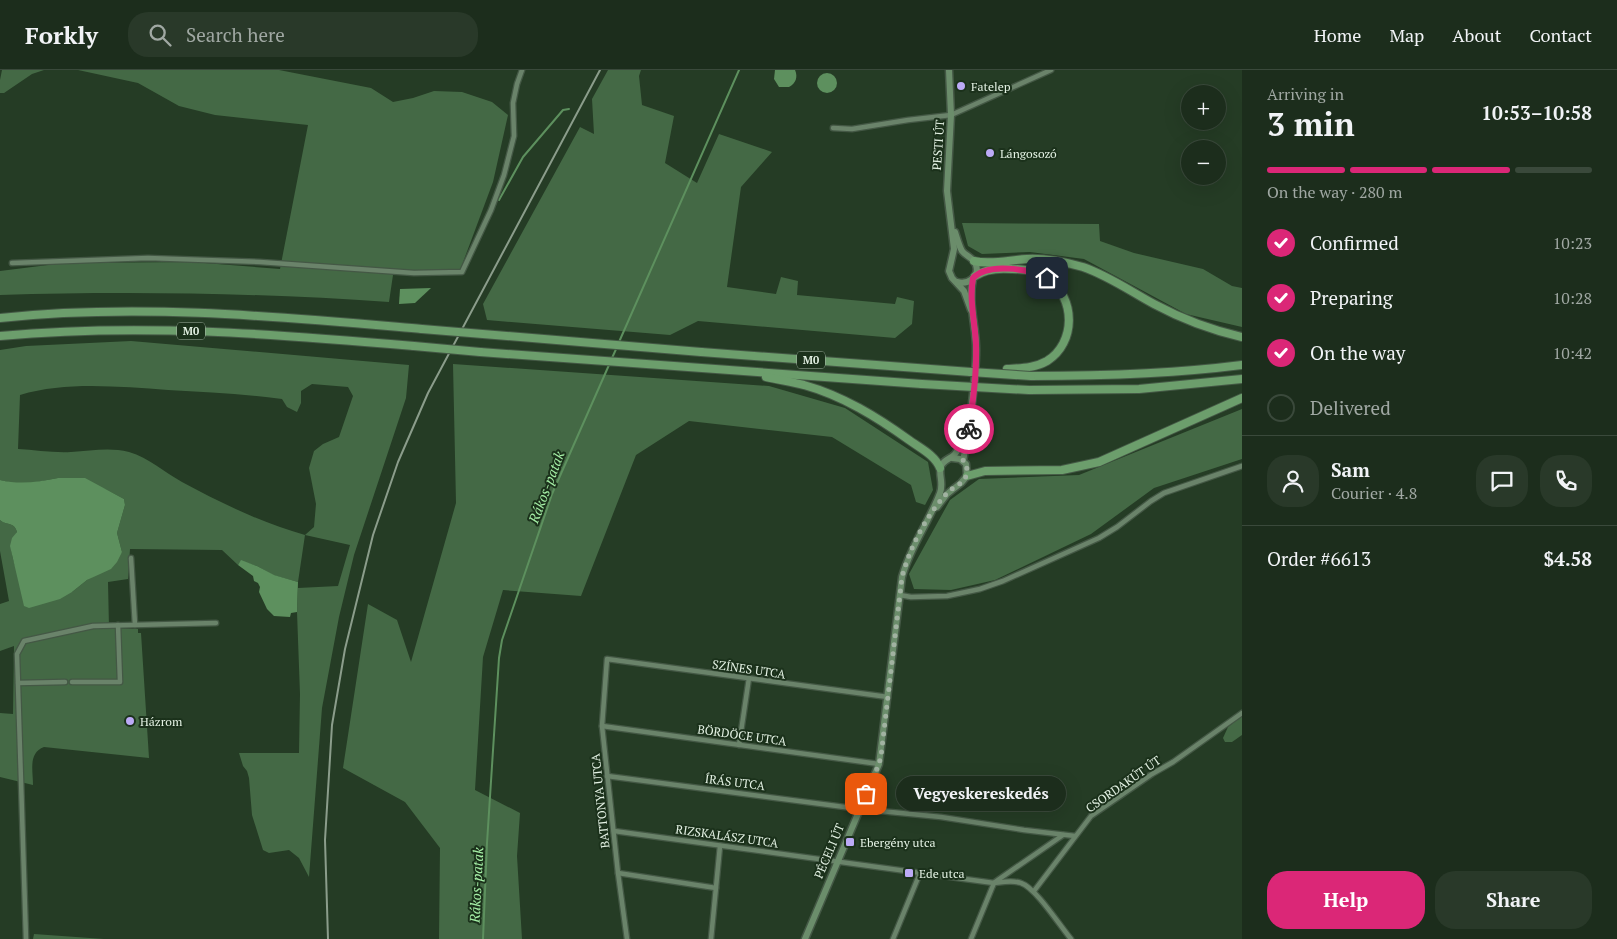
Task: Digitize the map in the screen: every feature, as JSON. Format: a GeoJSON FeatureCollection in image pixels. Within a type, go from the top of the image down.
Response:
{"type":"FeatureCollection","features":[{"type":"Feature","properties":{"kind":"highway"},"geometry":{"type":"LineString","coordinates":[[971,258],[990,262],[1035,259],[1074,265],[1105,276],[1186,320],[1216,331],[1242,337]]}},
{"type":"Feature","properties":{"kind":"highway"},"geometry":{"type":"LineString","coordinates":[[971,372],[1039,365],[1055,355],[1067,336],[1070,320],[1067,305],[1060,290],[1052,282],[1039,274],[1025,270],[1007,269],[984,271],[974,277]]}},
{"type":"Feature","properties":{"kind":"highway","name":"M0"},"geometry":{"type":"LineString","coordinates":[[0,318],[85,312],[168,312],[274,318],[1031,376],[1139,374],[1242,365]]}},
{"type":"Feature","properties":{"kind":"highway","name":"M0"},"geometry":{"type":"LineString","coordinates":[[0,336],[83,330],[168,330],[248,334],[738,372],[1029,390],[1139,389],[1242,379]]}},
{"type":"Feature","properties":{"kind":"highway"},"geometry":{"type":"LineString","coordinates":[[738,372],[804,385],[844,400],[874,417],[920,448],[933,458],[940,468]]}},
{"type":"Feature","properties":{"kind":"highway"},"geometry":{"type":"LineString","coordinates":[[967,476],[985,471],[1062,470],[1099,462],[1242,398]]}},
{"type":"Feature","properties":{"kind":"main road","name":"PESTI ÚT"},"geometry":{"type":"LineString","coordinates":[[949,70],[951,115],[947,199],[951,222]]}},
{"type":"Feature","properties":{"kind":"main road"},"geometry":{"type":"LineString","coordinates":[[929,518],[947,494],[967,476],[967,468],[963,461],[974,398],[976,354],[971,310],[974,277],[977,268],[971,258],[960,248],[951,222]]}},
{"type":"Feature","properties":{"kind":"main road"},"geometry":{"type":"LineString","coordinates":[[951,222],[953,242],[949,271],[952,278],[964,291],[971,310]]}},
{"type":"Feature","properties":{"kind":"main road"},"geometry":{"type":"LineString","coordinates":[[952,260],[959,256],[971,258]]}},
{"type":"Feature","properties":{"kind":"main road"},"geometry":{"type":"LineString","coordinates":[[957,282],[967,282],[974,277]]}},
{"type":"Feature","properties":{"kind":"main road"},"geometry":{"type":"LineString","coordinates":[[929,518],[941,489],[940,468],[944,461],[952,458],[960,447],[970,419]]}},
{"type":"Feature","properties":{"kind":"main road"},"geometry":{"type":"LineString","coordinates":[[952,458],[963,461]]}},
{"type":"Feature","properties":{"kind":"main road"},"geometry":{"type":"LineString","coordinates":[[942,479],[949,484],[957,485]]}},
{"type":"Feature","properties":{"kind":"main road","name":"PÉCELI ÚT"},"geometry":{"type":"LineString","coordinates":[[805,939],[879,764],[902,577],[908,558],[929,518]]}},
{"type":"Feature","properties":{"kind":"street"},"geometry":{"type":"LineString","coordinates":[[12,263],[148,258],[260,262],[414,273],[462,272],[491,210],[504,175],[514,136],[517,84],[522,70]]}},
{"type":"Feature","properties":{"kind":"street"},"geometry":{"type":"LineString","coordinates":[[833,128],[852,129],[951,115],[1051,70]]}},
{"type":"Feature","properties":{"kind":"street"},"geometry":{"type":"LineString","coordinates":[[900,595],[911,597],[947,596],[980,589],[1003,581],[1099,538],[1164,493],[1242,466]]}},
{"type":"Feature","properties":{"kind":"street"},"geometry":{"type":"LineString","coordinates":[[132,558],[134,625]]}},
{"type":"Feature","properties":{"kind":"street"},"geometry":{"type":"LineString","coordinates":[[26,939],[17,654],[24,641],[93,626],[216,623]]}},
{"type":"Feature","properties":{"kind":"street"},"geometry":{"type":"LineString","coordinates":[[72,682],[120,682],[118,625]]}},
{"type":"Feature","properties":{"kind":"street","name":"SZÍNES UTCA"},"geometry":{"type":"LineString","coordinates":[[607,659],[888,697]]}},
{"type":"Feature","properties":{"kind":"street","name":"BATTONYA UTCA"},"geometry":{"type":"LineString","coordinates":[[607,659],[602,726],[627,939]]}},
{"type":"Feature","properties":{"kind":"street"},"geometry":{"type":"LineString","coordinates":[[739,745],[749,678]]}},
{"type":"Feature","properties":{"kind":"street"},"geometry":{"type":"LineString","coordinates":[[18,683],[65,682]]}},
{"type":"Feature","properties":{"kind":"street","name":"CSORDAKÚT ÚT"},"geometry":{"type":"LineString","coordinates":[[1034,891],[1091,816],[1152,774],[1173,762],[1242,713]]}},
{"type":"Feature","properties":{"kind":"street","name":"BÖRDÖCE UTCA"},"geometry":{"type":"LineString","coordinates":[[602,726],[879,764]]}},
{"type":"Feature","properties":{"kind":"street","name":"ÍRÁS UTCA"},"geometry":{"type":"LineString","coordinates":[[607,776],[860,809],[941,817],[1075,836]]}},
{"type":"Feature","properties":{"kind":"street","name":"RIZSKALÁSZ UTCA"},"geometry":{"type":"LineString","coordinates":[[614,830],[837,861]]}},
{"type":"Feature","properties":{"kind":"street"},"geometry":{"type":"LineString","coordinates":[[971,939],[994,883],[1063,835]]}},
{"type":"Feature","properties":{"kind":"street"},"geometry":{"type":"LineString","coordinates":[[711,939],[720,846]]}},
{"type":"Feature","properties":{"kind":"street"},"geometry":{"type":"LineString","coordinates":[[837,861],[994,883],[1007,881],[1022,883],[1034,891],[1070,939]]}},
{"type":"Feature","properties":{"kind":"street"},"geometry":{"type":"LineString","coordinates":[[618,873],[716,888]]}},
{"type":"Feature","properties":{"kind":"street"},"geometry":{"type":"LineString","coordinates":[[893,939],[920,873]]}},
{"type":"Feature","properties":{"kind":"shaded area"},"geometry":{"type":"Polygon","coordinates":[[[2,70],[44,70],[32,74],[4,93],[0,93],[2,70]]]}},
{"type":"Feature","properties":{"kind":"shaded area"},"geometry":{"type":"Polygon","coordinates":[[[78,70],[279,70],[371,88],[393,102],[434,91],[462,92],[492,102],[508,115],[493,182],[459,273],[393,275],[389,302],[195,294],[97,293],[0,295],[0,271],[64,263],[191,262],[280,269],[308,125],[215,115],[179,106],[138,83],[78,70]]]}},
{"type":"Feature","properties":{"kind":"shaded area"},"geometry":{"type":"Polygon","coordinates":[[[608,70],[641,70],[639,76],[642,105],[674,116],[665,163],[697,183],[719,134],[772,152],[741,187],[727,287],[776,294],[781,277],[798,281],[797,295],[895,304],[897,297],[914,301],[912,324],[895,338],[698,321],[670,335],[487,320],[483,304],[580,127],[594,134],[592,99],[608,70]]]}},
{"type":"Feature","properties":{"kind":"shaded area"},"geometry":{"type":"Polygon","coordinates":[[[775,70],[795,70],[795,82],[789,87],[779,87],[774,79],[775,70]]]}},
{"type":"Feature","properties":{"kind":"shaded area"},"geometry":{"type":"Polygon","coordinates":[[[827,73],[834,76],[837,83],[834,90],[827,93],[820,90],[817,83],[820,76],[827,73]]]}},
{"type":"Feature","properties":{"kind":"shaded area"},"geometry":{"type":"Polygon","coordinates":[[[962,223],[1099,224],[1100,241],[1134,253],[1203,269],[1232,286],[1242,288],[1242,327],[1186,314],[1084,259],[1030,252],[982,254],[968,246],[962,223]]]}},
{"type":"Feature","properties":{"kind":"shaded area"},"geometry":{"type":"Polygon","coordinates":[[[431,288],[415,303],[399,304],[400,289],[431,288]]]}},
{"type":"Feature","properties":{"kind":"shaded area"},"geometry":{"type":"Polygon","coordinates":[[[131,341],[409,365],[406,398],[354,555],[339,617],[322,708],[309,877],[299,858],[289,850],[269,853],[263,850],[252,815],[249,778],[239,753],[299,753],[298,588],[338,586],[350,545],[305,535],[298,582],[273,575],[257,566],[241,561],[238,565],[222,550],[130,549],[128,579],[108,582],[109,628],[138,629],[138,633],[141,633],[149,758],[44,747],[33,758],[33,785],[0,777],[0,713],[13,714],[14,646],[0,651],[0,604],[9,601],[0,551],[0,520],[14,526],[17,532],[12,548],[18,575],[72,592],[98,574],[122,552],[117,533],[125,505],[124,499],[105,489],[58,478],[32,483],[12,483],[0,480],[0,350],[26,346],[131,341]],[[312,384],[301,391],[301,403],[297,412],[287,407],[282,399],[211,392],[75,386],[20,395],[18,449],[58,452],[107,450],[129,452],[227,505],[305,535],[314,527],[316,504],[309,468],[314,451],[323,444],[339,437],[353,396],[348,387],[312,384]]]}},
{"type":"Feature","properties":{"kind":"shaded area"},"geometry":{"type":"Polygon","coordinates":[[[453,364],[769,386],[845,408],[928,462],[933,490],[925,505],[916,502],[911,485],[832,437],[689,421],[636,455],[581,596],[503,590],[483,657],[475,790],[520,813],[517,856],[522,939],[439,939],[440,848],[405,802],[343,768],[368,604],[397,620],[411,662],[456,503],[453,364]]]}},
{"type":"Feature","properties":{"kind":"shaded area"},"geometry":{"type":"Polygon","coordinates":[[[1242,409],[1242,459],[1154,488],[1091,534],[995,580],[951,590],[914,589],[909,574],[950,500],[979,479],[1079,475],[1242,409]]]}},
{"type":"Feature","properties":{"kind":"shaded area"},"geometry":{"type":"Polygon","coordinates":[[[58,478],[85,478],[124,499],[125,505],[117,533],[122,552],[111,569],[87,580],[60,599],[29,608],[24,606],[10,546],[12,538],[17,532],[14,526],[0,520],[0,480],[29,482],[58,478]]]}},
{"type":"Feature","properties":{"kind":"shaded area"},"geometry":{"type":"Polygon","coordinates":[[[241,560],[274,575],[298,582],[297,612],[291,613],[290,617],[274,616],[267,609],[259,592],[260,587],[258,583],[254,581],[253,576],[238,565],[241,560]]]}},
{"type":"Feature","properties":{"kind":"shaded area"},"geometry":{"type":"Polygon","coordinates":[[[1242,716],[1242,735],[1232,742],[1225,742],[1223,738],[1228,727],[1242,716]]]}},
{"type":"Feature","properties":{"kind":"shaded area"},"geometry":{"type":"Polygon","coordinates":[[[34,934],[104,939],[33,939],[34,934]]]}},
{"type":"Feature","properties":{"kind":"waterway","name":"Rákos-patak"},"geometry":{"type":"LineString","coordinates":[[619,342],[739,70]]}},
{"type":"Feature","properties":{"kind":"waterway"},"geometry":{"type":"LineString","coordinates":[[499,200],[523,157],[563,110],[569,109]]}},
{"type":"Feature","properties":{"kind":"waterway","name":"Rákos-patak"},"geometry":{"type":"LineString","coordinates":[[612,358],[617,347]]}},
{"type":"Feature","properties":{"kind":"waterway","name":"Rákos-patak"},"geometry":{"type":"LineString","coordinates":[[483,939],[487,843],[499,658],[502,640],[552,494],[609,365]]}},
{"type":"Feature","properties":{"kind":"railway"},"geometry":{"type":"LineString","coordinates":[[328,939],[325,840],[332,725],[345,649],[373,535],[398,462],[428,393],[600,70]]}},
{"type":"Feature","properties":{"kind":"way so far"},"geometry":{"type":"LineString","coordinates":[[866,794],[881,756],[902,577],[914,544],[929,518],[947,494],[967,476],[968,472],[963,461],[963,455],[969,429]]}},
{"type":"Feature","properties":{"kind":"place","name":"Fatelep"},"geometry":{"type":"Point","coordinates":[961,86]}},
{"type":"Feature","properties":{"kind":"place","name":"Lángosozó"},"geometry":{"type":"Point","coordinates":[990,153]}},
{"type":"Feature","properties":{"kind":"place","name":"Házrom"},"geometry":{"type":"Point","coordinates":[130,721]}},
{"type":"Feature","properties":{"kind":"place","name":"Vegyeskereskedés"},"geometry":{"type":"Point","coordinates":[866,794]}},
{"type":"Feature","properties":{"kind":"place","name":"Ebergény utca"},"geometry":{"type":"Point","coordinates":[850,842]}},
{"type":"Feature","properties":{"kind":"place","name":"Ede utca"},"geometry":{"type":"Point","coordinates":[909,873]}},
{"type":"Feature","properties":{"kind":"route"},"geometry":{"type":"LineString","coordinates":[[969,429],[974,398],[976,354],[974,322],[971,310],[973,278],[984,271],[999,269],[1020,269],[1047,278]]}}]}
